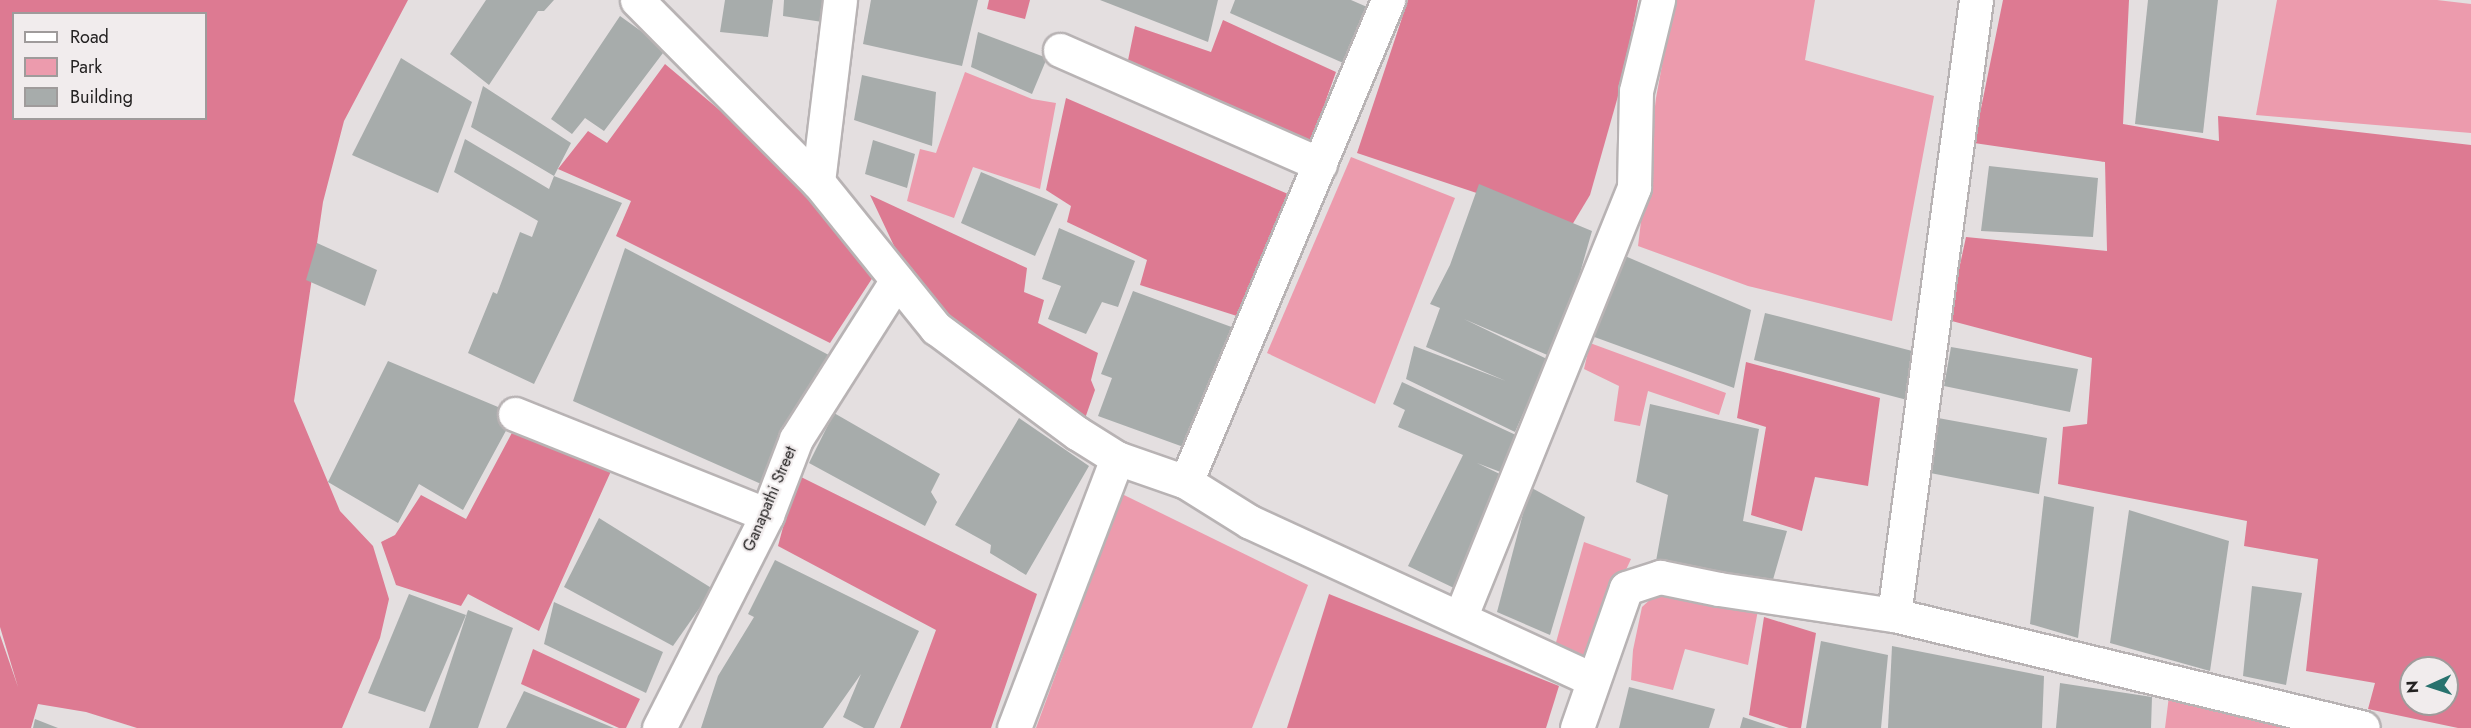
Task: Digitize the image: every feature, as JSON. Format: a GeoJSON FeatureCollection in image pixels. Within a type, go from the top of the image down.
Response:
{"type":"FeatureCollection","features":[{"type":"Feature","properties":{"kind":"street"},"geometry":{"type":"LineString","coordinates":[[637,0],[818,182],[936,328],[1077,433],[1117,458],[1186,482],[1250,522],[1592,679]]}},
{"type":"Feature","properties":{"kind":"street"},"geometry":{"type":"LineString","coordinates":[[818,182],[840,0]]}},
{"type":"Feature","properties":{"kind":"street"},"geometry":{"type":"LineString","coordinates":[[1186,482],[1388,0]]}},
{"type":"Feature","properties":{"kind":"street"},"geometry":{"type":"LineString","coordinates":[[1460,618],[1634,188],[1636,91],[1658,0]]}},
{"type":"Feature","properties":{"kind":"street"},"geometry":{"type":"LineString","coordinates":[[1894,615],[1976,0]]}},
{"type":"Feature","properties":{"kind":"street"},"geometry":{"type":"LineString","coordinates":[[1060,50],[1320,164]]}},
{"type":"Feature","properties":{"kind":"street","name":"Ganapathi Street"},"geometry":{"type":"LineString","coordinates":[[659,728],[767,515],[796,439],[897,280]]}},
{"type":"Feature","properties":{"kind":"street"},"geometry":{"type":"LineString","coordinates":[[515,414],[767,515]]}},
{"type":"Feature","properties":{"kind":"street"},"geometry":{"type":"LineString","coordinates":[[1014,728],[1117,458]]}},
{"type":"Feature","properties":{"kind":"street"},"geometry":{"type":"LineString","coordinates":[[1577,728],[1592,679],[1626,588],[1660,577],[1719,589],[1894,615],[2363,728]]}},
{"type":"Feature","properties":{"kind":"green space"},"geometry":{"type":"Polygon","coordinates":[[[1674,0],[1815,0],[1805,60],[1934,96],[1892,321],[1748,286],[1638,246],[1656,98],[1674,0]]]}},
{"type":"Feature","properties":{"kind":"green space"},"geometry":{"type":"Polygon","coordinates":[[[2277,0],[2437,0],[2471,4],[2471,133],[2256,115],[2277,0]]]}},
{"type":"Feature","properties":{"kind":"green space"},"geometry":{"type":"Polygon","coordinates":[[[965,72],[1032,99],[1056,103],[1040,189],[973,167],[954,218],[907,201],[920,149],[936,153],[965,72]]]}},
{"type":"Feature","properties":{"kind":"green space"},"geometry":{"type":"Polygon","coordinates":[[[1351,157],[1455,198],[1375,404],[1267,353],[1351,157]]]}},
{"type":"Feature","properties":{"kind":"green space"},"geometry":{"type":"Polygon","coordinates":[[[1590,343],[1726,393],[1719,415],[1648,391],[1640,426],[1614,421],[1619,386],[1584,369],[1590,343]]]}},
{"type":"Feature","properties":{"kind":"green space"},"geometry":{"type":"Polygon","coordinates":[[[1122,494],[1308,585],[1252,728],[1036,728],[1122,494]]]}},
{"type":"Feature","properties":{"kind":"green space"},"geometry":{"type":"Polygon","coordinates":[[[1584,542],[1631,559],[1585,659],[1555,646],[1584,542]]]}},
{"type":"Feature","properties":{"kind":"green space"},"geometry":{"type":"Polygon","coordinates":[[[1674,592],[1758,610],[1748,665],[1685,649],[1673,690],[1631,680],[1633,650],[1642,607],[1654,596],[1674,592]]]}},
{"type":"Feature","properties":{"kind":"green space"},"geometry":{"type":"Polygon","coordinates":[[[2169,696],[2283,726],[2282,728],[2165,728],[2169,696]]]}},
{"type":"Feature","properties":{"kind":"shaded area"},"geometry":{"type":"Polygon","coordinates":[[[0,0],[408,0],[344,121],[323,202],[294,401],[340,511],[373,546],[389,599],[380,638],[342,728],[137,728],[86,712],[38,704],[31,728],[0,728],[0,635],[18,687],[0,627],[0,0]]]}},
{"type":"Feature","properties":{"kind":"shaded area"},"geometry":{"type":"Polygon","coordinates":[[[989,0],[1030,0],[1025,19],[987,9],[989,0]]]}},
{"type":"Feature","properties":{"kind":"shaded area"},"geometry":{"type":"Polygon","coordinates":[[[1408,0],[1638,0],[1622,82],[1590,195],[1572,225],[1357,153],[1408,0]]]}},
{"type":"Feature","properties":{"kind":"shaded area"},"geometry":{"type":"Polygon","coordinates":[[[2003,0],[2129,0],[2123,124],[2219,141],[2218,116],[2471,145],[2471,728],[2458,728],[2401,716],[2459,716],[2459,656],[2399,656],[2399,716],[2368,709],[2375,683],[2306,671],[2318,559],[2244,546],[2247,521],[2058,484],[2063,427],[2087,424],[2092,358],[1948,320],[1966,237],[2107,251],[2105,162],[1974,143],[2003,0]]]}},
{"type":"Feature","properties":{"kind":"shaded area"},"geometry":{"type":"Polygon","coordinates":[[[1223,20],[1336,72],[1311,142],[1126,70],[1135,26],[1211,52],[1223,20]]]}},
{"type":"Feature","properties":{"kind":"shaded area"},"geometry":{"type":"Polygon","coordinates":[[[665,64],[805,182],[875,274],[830,343],[616,236],[631,201],[558,169],[588,131],[607,143],[665,64]]]}},
{"type":"Feature","properties":{"kind":"shaded area"},"geometry":{"type":"Polygon","coordinates":[[[1066,98],[1295,197],[1240,317],[1140,285],[1147,260],[1067,222],[1071,206],[1046,190],[1066,98]]]}},
{"type":"Feature","properties":{"kind":"shaded area"},"geometry":{"type":"Polygon","coordinates":[[[870,195],[1027,268],[1024,292],[1044,300],[1038,323],[1098,353],[1091,380],[1095,390],[1082,427],[944,315],[904,267],[870,195]]]}},
{"type":"Feature","properties":{"kind":"shaded area"},"geometry":{"type":"Polygon","coordinates":[[[1746,362],[1880,398],[1868,486],[1815,477],[1802,531],[1751,515],[1766,427],[1737,418],[1746,362]]]}},
{"type":"Feature","properties":{"kind":"shaded area"},"geometry":{"type":"Polygon","coordinates":[[[515,427],[612,469],[539,631],[468,594],[461,606],[396,585],[381,542],[395,535],[421,495],[466,519],[515,427]]]}},
{"type":"Feature","properties":{"kind":"shaded area"},"geometry":{"type":"Polygon","coordinates":[[[797,475],[1037,594],[991,728],[900,728],[936,630],[778,546],[797,475]]]}},
{"type":"Feature","properties":{"kind":"shaded area"},"geometry":{"type":"Polygon","coordinates":[[[1329,594],[1559,686],[1546,728],[1287,728],[1329,594]]]}},
{"type":"Feature","properties":{"kind":"shaded area"},"geometry":{"type":"Polygon","coordinates":[[[1764,617],[1816,633],[1801,728],[1789,728],[1749,715],[1764,617]]]}},
{"type":"Feature","properties":{"kind":"shaded area"},"geometry":{"type":"Polygon","coordinates":[[[533,649],[640,699],[626,728],[619,728],[521,684],[533,649]]]}},
{"type":"Feature","properties":{"kind":"building"},"geometry":{"type":"Polygon","coordinates":[[[486,0],[554,0],[544,11],[538,11],[489,85],[450,54],[486,0]]]}},
{"type":"Feature","properties":{"kind":"building"},"geometry":{"type":"Polygon","coordinates":[[[725,0],[773,0],[768,37],[720,32],[725,0]]]}},
{"type":"Feature","properties":{"kind":"building"},"geometry":{"type":"Polygon","coordinates":[[[784,0],[832,0],[829,23],[783,16],[784,0]]]}},
{"type":"Feature","properties":{"kind":"building"},"geometry":{"type":"Polygon","coordinates":[[[871,0],[978,0],[962,66],[863,44],[871,0]]]}},
{"type":"Feature","properties":{"kind":"building"},"geometry":{"type":"Polygon","coordinates":[[[1100,0],[1218,0],[1208,42],[1100,0]]]}},
{"type":"Feature","properties":{"kind":"building"},"geometry":{"type":"Polygon","coordinates":[[[1235,0],[1351,0],[1374,10],[1350,66],[1230,13],[1235,0]]]}},
{"type":"Feature","properties":{"kind":"building"},"geometry":{"type":"Polygon","coordinates":[[[2148,0],[2218,0],[2203,133],[2135,124],[2148,0]]]}},
{"type":"Feature","properties":{"kind":"building"},"geometry":{"type":"Polygon","coordinates":[[[620,16],[666,49],[604,131],[585,118],[572,134],[551,119],[620,16]]]}},
{"type":"Feature","properties":{"kind":"building"},"geometry":{"type":"Polygon","coordinates":[[[978,32],[1047,58],[1032,94],[971,67],[978,32]]]}},
{"type":"Feature","properties":{"kind":"building"},"geometry":{"type":"Polygon","coordinates":[[[401,58],[472,102],[438,193],[352,155],[401,58]]]}},
{"type":"Feature","properties":{"kind":"building"},"geometry":{"type":"Polygon","coordinates":[[[862,75],[936,92],[932,146],[854,120],[862,75]]]}},
{"type":"Feature","properties":{"kind":"building"},"geometry":{"type":"Polygon","coordinates":[[[483,86],[571,143],[554,176],[471,127],[483,86]]]}},
{"type":"Feature","properties":{"kind":"building"},"geometry":{"type":"Polygon","coordinates":[[[465,139],[549,189],[554,176],[622,203],[534,384],[468,353],[493,292],[497,294],[520,232],[532,237],[538,221],[454,172],[465,139]]]}},
{"type":"Feature","properties":{"kind":"building"},"geometry":{"type":"Polygon","coordinates":[[[873,140],[915,154],[907,188],[865,174],[873,140]]]}},
{"type":"Feature","properties":{"kind":"building"},"geometry":{"type":"Polygon","coordinates":[[[1989,166],[2098,178],[2093,237],[1981,231],[1989,166]]]}},
{"type":"Feature","properties":{"kind":"building"},"geometry":{"type":"Polygon","coordinates":[[[981,172],[1058,204],[1035,256],[961,223],[981,172]]]}},
{"type":"Feature","properties":{"kind":"building"},"geometry":{"type":"Polygon","coordinates":[[[1479,184],[1592,231],[1566,322],[1552,357],[1464,319],[1547,359],[1515,432],[1406,379],[1414,346],[1506,381],[1426,347],[1440,308],[1430,304],[1450,265],[1479,184]]]}},
{"type":"Feature","properties":{"kind":"building"},"geometry":{"type":"Polygon","coordinates":[[[1059,228],[1135,261],[1118,307],[1102,302],[1086,334],[1048,319],[1061,286],[1042,279],[1059,228]]]}},
{"type":"Feature","properties":{"kind":"building"},"geometry":{"type":"Polygon","coordinates":[[[317,243],[377,270],[365,306],[306,280],[317,243]]]}},
{"type":"Feature","properties":{"kind":"building"},"geometry":{"type":"Polygon","coordinates":[[[625,248],[844,363],[770,488],[573,401],[625,248]]]}},
{"type":"Feature","properties":{"kind":"building"},"geometry":{"type":"Polygon","coordinates":[[[1625,256],[1751,310],[1734,388],[1589,335],[1625,256]]]}},
{"type":"Feature","properties":{"kind":"building"},"geometry":{"type":"Polygon","coordinates":[[[1133,291],[1237,329],[1189,449],[1098,416],[1112,378],[1101,374],[1133,291]]]}},
{"type":"Feature","properties":{"kind":"building"},"geometry":{"type":"Polygon","coordinates":[[[1765,313],[1920,353],[1911,401],[1754,360],[1765,313]]]}},
{"type":"Feature","properties":{"kind":"building"},"geometry":{"type":"Polygon","coordinates":[[[1951,347],[2078,369],[2070,412],[1944,386],[1951,347]]]}},
{"type":"Feature","properties":{"kind":"building"},"geometry":{"type":"Polygon","coordinates":[[[388,361],[515,414],[463,510],[419,484],[398,523],[328,482],[388,361]]]}},
{"type":"Feature","properties":{"kind":"building"},"geometry":{"type":"Polygon","coordinates":[[[1402,382],[1518,436],[1503,473],[1477,463],[1506,477],[1456,589],[1408,566],[1463,455],[1398,427],[1405,410],[1393,404],[1402,382]]]}},
{"type":"Feature","properties":{"kind":"building"},"geometry":{"type":"Polygon","coordinates":[[[1650,404],[1759,429],[1743,521],[1787,531],[1770,590],[1656,561],[1668,495],[1636,482],[1650,404]]]}},
{"type":"Feature","properties":{"kind":"building"},"geometry":{"type":"Polygon","coordinates":[[[834,413],[940,474],[931,492],[937,502],[925,526],[809,463],[834,413]]]}},
{"type":"Feature","properties":{"kind":"building"},"geometry":{"type":"Polygon","coordinates":[[[1927,416],[2047,438],[2039,494],[1925,472],[1927,416]]]}},
{"type":"Feature","properties":{"kind":"building"},"geometry":{"type":"Polygon","coordinates":[[[1019,418],[1089,466],[1026,575],[990,553],[991,545],[955,525],[1019,418]]]}},
{"type":"Feature","properties":{"kind":"building"},"geometry":{"type":"Polygon","coordinates":[[[1530,487],[1585,517],[1550,635],[1497,612],[1530,487]]]}},
{"type":"Feature","properties":{"kind":"building"},"geometry":{"type":"Polygon","coordinates":[[[2044,496],[2094,507],[2078,638],[2030,624],[2044,496]]]}},
{"type":"Feature","properties":{"kind":"building"},"geometry":{"type":"Polygon","coordinates":[[[2129,510],[2229,541],[2210,671],[2110,643],[2129,510]]]}},
{"type":"Feature","properties":{"kind":"building"},"geometry":{"type":"Polygon","coordinates":[[[599,518],[713,589],[673,646],[564,587],[599,518]]]}},
{"type":"Feature","properties":{"kind":"building"},"geometry":{"type":"Polygon","coordinates":[[[775,560],[919,631],[874,728],[864,728],[843,717],[861,674],[823,728],[701,728],[718,676],[754,617],[748,614],[775,560]]]}},
{"type":"Feature","properties":{"kind":"building"},"geometry":{"type":"Polygon","coordinates":[[[2252,586],[2302,593],[2286,685],[2243,676],[2252,586]]]}},
{"type":"Feature","properties":{"kind":"building"},"geometry":{"type":"Polygon","coordinates":[[[409,594],[466,615],[425,712],[368,693],[409,594]]]}},
{"type":"Feature","properties":{"kind":"building"},"geometry":{"type":"Polygon","coordinates":[[[554,602],[663,652],[646,693],[544,644],[554,602]]]}},
{"type":"Feature","properties":{"kind":"building"},"geometry":{"type":"Polygon","coordinates":[[[468,610],[513,628],[478,728],[429,728],[468,610]]]}},
{"type":"Feature","properties":{"kind":"building"},"geometry":{"type":"Polygon","coordinates":[[[1821,641],[1888,655],[1881,728],[1806,728],[1821,641]]]}},
{"type":"Feature","properties":{"kind":"building"},"geometry":{"type":"Polygon","coordinates":[[[1892,646],[2044,676],[2042,728],[1888,728],[1892,646]]]}},
{"type":"Feature","properties":{"kind":"building"},"geometry":{"type":"Polygon","coordinates":[[[2060,683],[2152,697],[2151,728],[2056,728],[2060,683]]]}},
{"type":"Feature","properties":{"kind":"building"},"geometry":{"type":"Polygon","coordinates":[[[1629,687],[1715,709],[1709,728],[1619,728],[1629,687]]]}},
{"type":"Feature","properties":{"kind":"building"},"geometry":{"type":"Polygon","coordinates":[[[524,691],[614,728],[506,728],[524,691]]]}},
{"type":"Feature","properties":{"kind":"building"},"geometry":{"type":"Polygon","coordinates":[[[1743,717],[1776,728],[1740,728],[1743,717]]]}},
{"type":"Feature","properties":{"kind":"building"},"geometry":{"type":"Polygon","coordinates":[[[35,719],[58,728],[33,728],[35,719]]]}}]}
